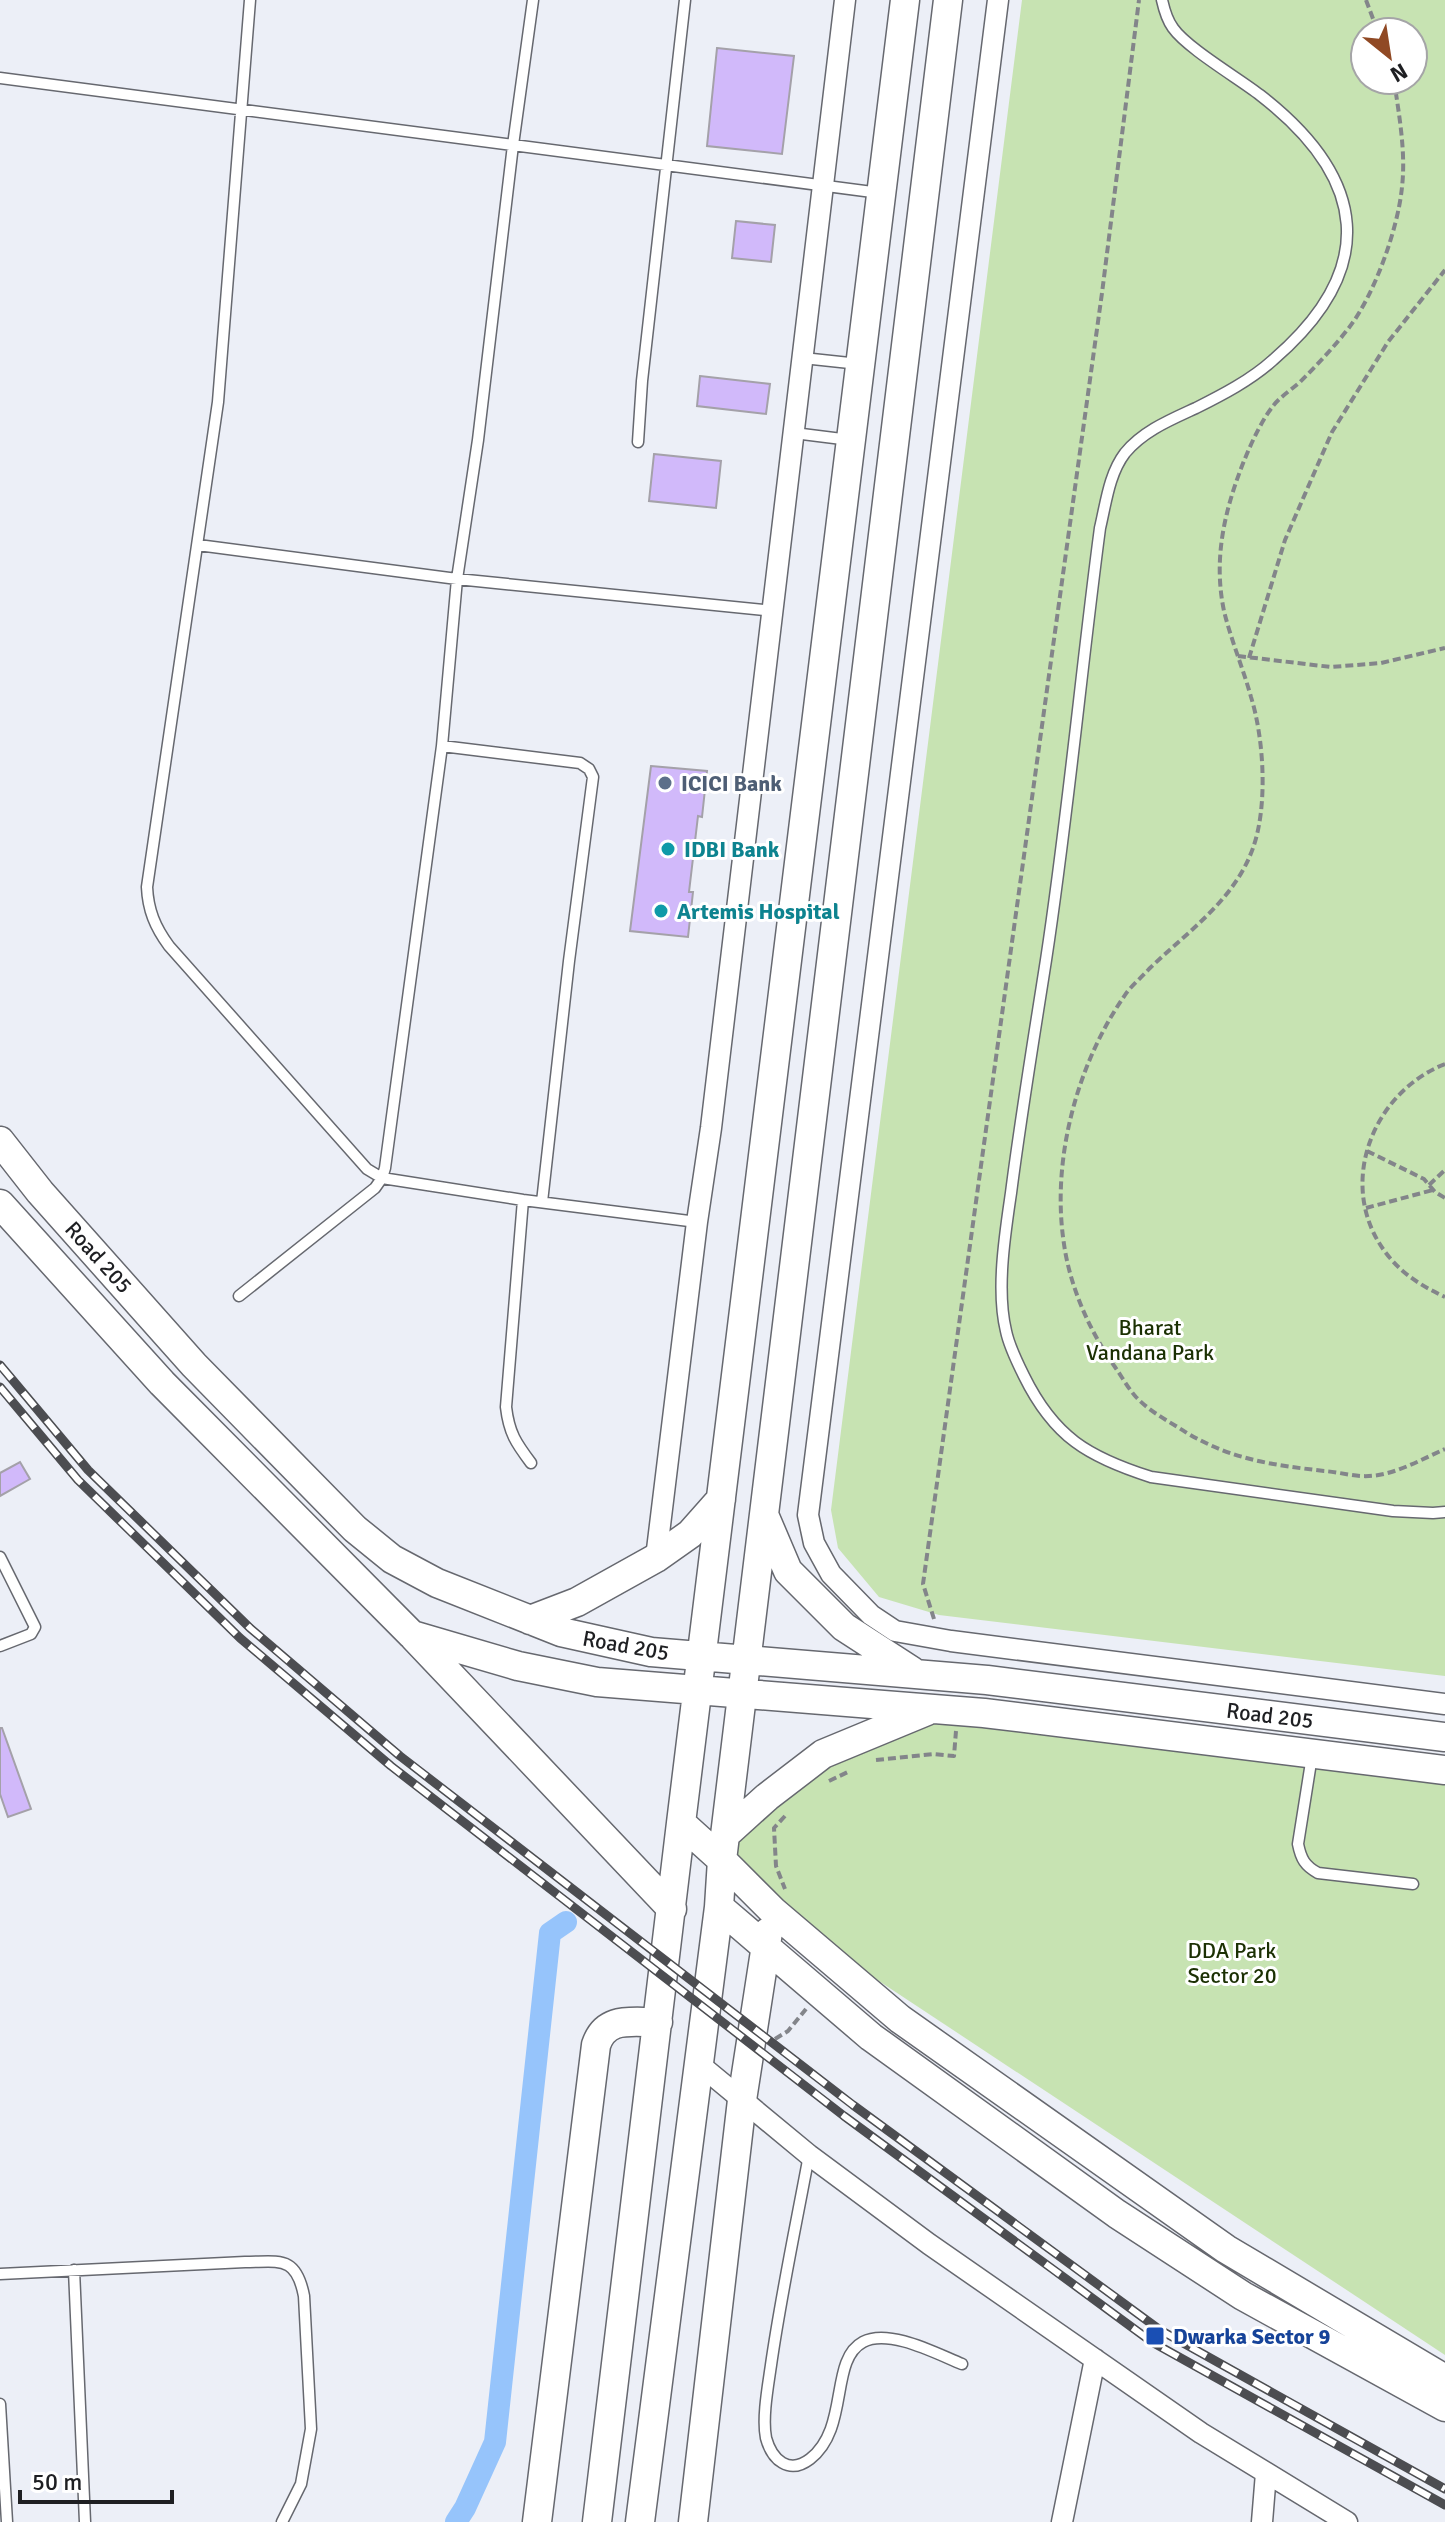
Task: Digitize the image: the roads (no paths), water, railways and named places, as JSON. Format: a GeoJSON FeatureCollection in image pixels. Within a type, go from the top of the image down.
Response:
{"type":"FeatureCollection","features":[{"type":"Feature","properties":{"kind":"street"},"geometry":{"type":"LineString","coordinates":[[656,1558],[713,1112],[845,0]]}},
{"type":"Feature","properties":{"kind":"street"},"geometry":{"type":"LineString","coordinates":[[597,2522],[905,0]]}},
{"type":"Feature","properties":{"kind":"street"},"geometry":{"type":"LineString","coordinates":[[640,2522],[719,1907],[948,0]]}},
{"type":"Feature","properties":{"kind":"street"},"geometry":{"type":"LineString","coordinates":[[998,0],[808,1515],[814,1543],[831,1574],[871,1615],[895,1631],[951,1641],[1445,1704]]}},
{"type":"Feature","properties":{"kind":"street","name":"Road 205"},"geometry":{"type":"LineString","coordinates":[[0,1141],[40,1192],[194,1365],[355,1529],[392,1559],[437,1583],[561,1632],[651,1652],[1003,1682],[1445,1737]]}},
{"type":"Feature","properties":{"kind":"street","name":"Road 205"},"geometry":{"type":"LineString","coordinates":[[0,1204],[162,1383],[412,1635],[518,1666],[597,1682],[944,1710],[1445,1770]]}},
{"type":"Feature","properties":{"kind":"street"},"geometry":{"type":"LineString","coordinates":[[530,1620],[577,1602],[656,1558],[690,1534],[721,1499]]}},
{"type":"Feature","properties":{"kind":"street"},"geometry":{"type":"LineString","coordinates":[[765,1517],[788,1571],[844,1627],[917,1674]]}},
{"type":"Feature","properties":{"kind":"street"},"geometry":{"type":"LineString","coordinates":[[412,1635],[672,1909]]}},
{"type":"Feature","properties":{"kind":"street"},"geometry":{"type":"LineString","coordinates":[[724,1847],[767,1797],[823,1754],[944,1710]]}},
{"type":"Feature","properties":{"kind":"street"},"geometry":{"type":"LineString","coordinates":[[681,1823],[724,1847],[900,2019],[1226,2249],[1445,2379]]}},
{"type":"Feature","properties":{"kind":"street"},"geometry":{"type":"LineString","coordinates":[[693,2522],[748,2055],[764,1945],[780,1901]]}},
{"type":"Feature","properties":{"kind":"street"},"geometry":{"type":"LineString","coordinates":[[719,1907],[871,2037],[1117,2214],[1243,2296],[1445,2407]]}},
{"type":"Feature","properties":{"kind":"street"},"geometry":{"type":"LineString","coordinates":[[537,2522],[596,2045],[606,2027],[618,2023],[658,2022]]}},
{"type":"Feature","properties":{"kind":"street"},"geometry":{"type":"LineString","coordinates":[[699,2064],[809,2155],[929,2244],[1201,2433],[1347,2522]]}},
{"type":"Feature","properties":{"kind":"street"},"geometry":{"type":"LineString","coordinates":[[1062,2522],[1095,2359]]}},
{"type":"Feature","properties":{"kind":"street"},"geometry":{"type":"LineString","coordinates":[[1262,2522],[1266,2473]]}},
{"type":"Feature","properties":{"kind":"lane"},"geometry":{"type":"LineString","coordinates":[[250,0],[218,402],[147,887],[148,904],[157,931],[367,1169],[382,1178],[697,1222]]}},
{"type":"Feature","properties":{"kind":"lane"},"geometry":{"type":"LineString","coordinates":[[239,1296],[375,1188],[382,1178],[388,1152],[442,746],[457,579],[478,440],[533,0]]}},
{"type":"Feature","properties":{"kind":"lane"},"geometry":{"type":"LineString","coordinates":[[638,442],[642,381],[685,0]]}},
{"type":"Feature","properties":{"kind":"lane"},"geometry":{"type":"LineString","coordinates":[[1162,0],[1173,29],[1273,106],[1297,127],[1322,156],[1342,197],[1347,226],[1346,256],[1334,289],[1305,329],[1272,362],[1220,396],[1144,434],[1124,455],[1111,481],[1100,528],[1053,916],[1004,1245],[1003,1307],[1006,1332],[1032,1392],[1046,1414],[1065,1435],[1087,1452],[1117,1466],[1151,1477],[1378,1509],[1445,1512]]}},
{"type":"Feature","properties":{"kind":"lane"},"geometry":{"type":"LineString","coordinates":[[0,78],[882,193]]}},
{"type":"Feature","properties":{"kind":"lane"},"geometry":{"type":"LineString","coordinates":[[803,358],[861,364]]}},
{"type":"Feature","properties":{"kind":"lane"},"geometry":{"type":"LineString","coordinates":[[794,433],[852,440]]}},
{"type":"Feature","properties":{"kind":"lane"},"geometry":{"type":"LineString","coordinates":[[198,545],[457,579],[773,611]]}},
{"type":"Feature","properties":{"kind":"lane"},"geometry":{"type":"LineString","coordinates":[[442,746],[580,763],[589,769],[593,777],[542,1202]]}},
{"type":"Feature","properties":{"kind":"lane"},"geometry":{"type":"LineString","coordinates":[[523,1200],[506,1407],[513,1440],[531,1463]]}},
{"type":"Feature","properties":{"kind":"lane"},"geometry":{"type":"LineString","coordinates":[[0,1557],[35,1627],[31,1634],[0,1646]]}},
{"type":"Feature","properties":{"kind":"lane"},"geometry":{"type":"LineString","coordinates":[[1312,1754],[1298,1844],[1307,1867],[1318,1873],[1413,1884]]}},
{"type":"Feature","properties":{"kind":"lane"},"geometry":{"type":"LineString","coordinates":[[809,2155],[767,2393],[766,2436],[773,2455],[782,2464],[794,2467],[808,2461],[824,2446],[834,2425],[844,2367],[853,2349],[866,2340],[903,2340],[962,2364]]}},
{"type":"Feature","properties":{"kind":"lane"},"geometry":{"type":"LineString","coordinates":[[0,2274],[277,2262],[288,2264],[295,2270],[304,2296],[311,2429],[301,2484],[282,2522]]}},
{"type":"Feature","properties":{"kind":"lane"},"geometry":{"type":"LineString","coordinates":[[74,2270],[85,2522]]}},
{"type":"Feature","properties":{"kind":"lane"},"geometry":{"type":"LineString","coordinates":[[0,2404],[7,2522]]}},
{"type":"Feature","properties":{"kind":"waterway"},"geometry":{"type":"LineString","coordinates":[[456,2522],[495,2442],[550,1933],[566,1922]]}},
{"type":"Feature","properties":{"kind":"railway"},"geometry":{"type":"LineString","coordinates":[[0,1365],[88,1470],[250,1628],[400,1756],[853,2105],[1160,2330],[1445,2489]]}},
{"type":"Feature","properties":{"kind":"railway"},"geometry":{"type":"LineString","coordinates":[[0,1387],[78,1480],[240,1638],[391,1766],[844,2116],[1152,2342],[1445,2505]]}},
{"type":"Feature","properties":{"kind":"place","name":"ICICI Bank"},"geometry":{"type":"Point","coordinates":[665,783]}},
{"type":"Feature","properties":{"kind":"place","name":"IDBI Bank"},"geometry":{"type":"Point","coordinates":[668,849]}},
{"type":"Feature","properties":{"kind":"place","name":"Artemis Hospital"},"geometry":{"type":"Point","coordinates":[661,911]}},
{"type":"Feature","properties":{"kind":"place","name":"Dwarka Sector 9"},"geometry":{"type":"Point","coordinates":[1155,2336]}},
{"type":"Feature","properties":{"kind":"park label","name":"Bharat Vandana Park"},"geometry":{"type":"Point","coordinates":[1150,1340]}},
{"type":"Feature","properties":{"kind":"park label","name":"DDA Park Sector 20"},"geometry":{"type":"Point","coordinates":[1232,1962]}}]}
